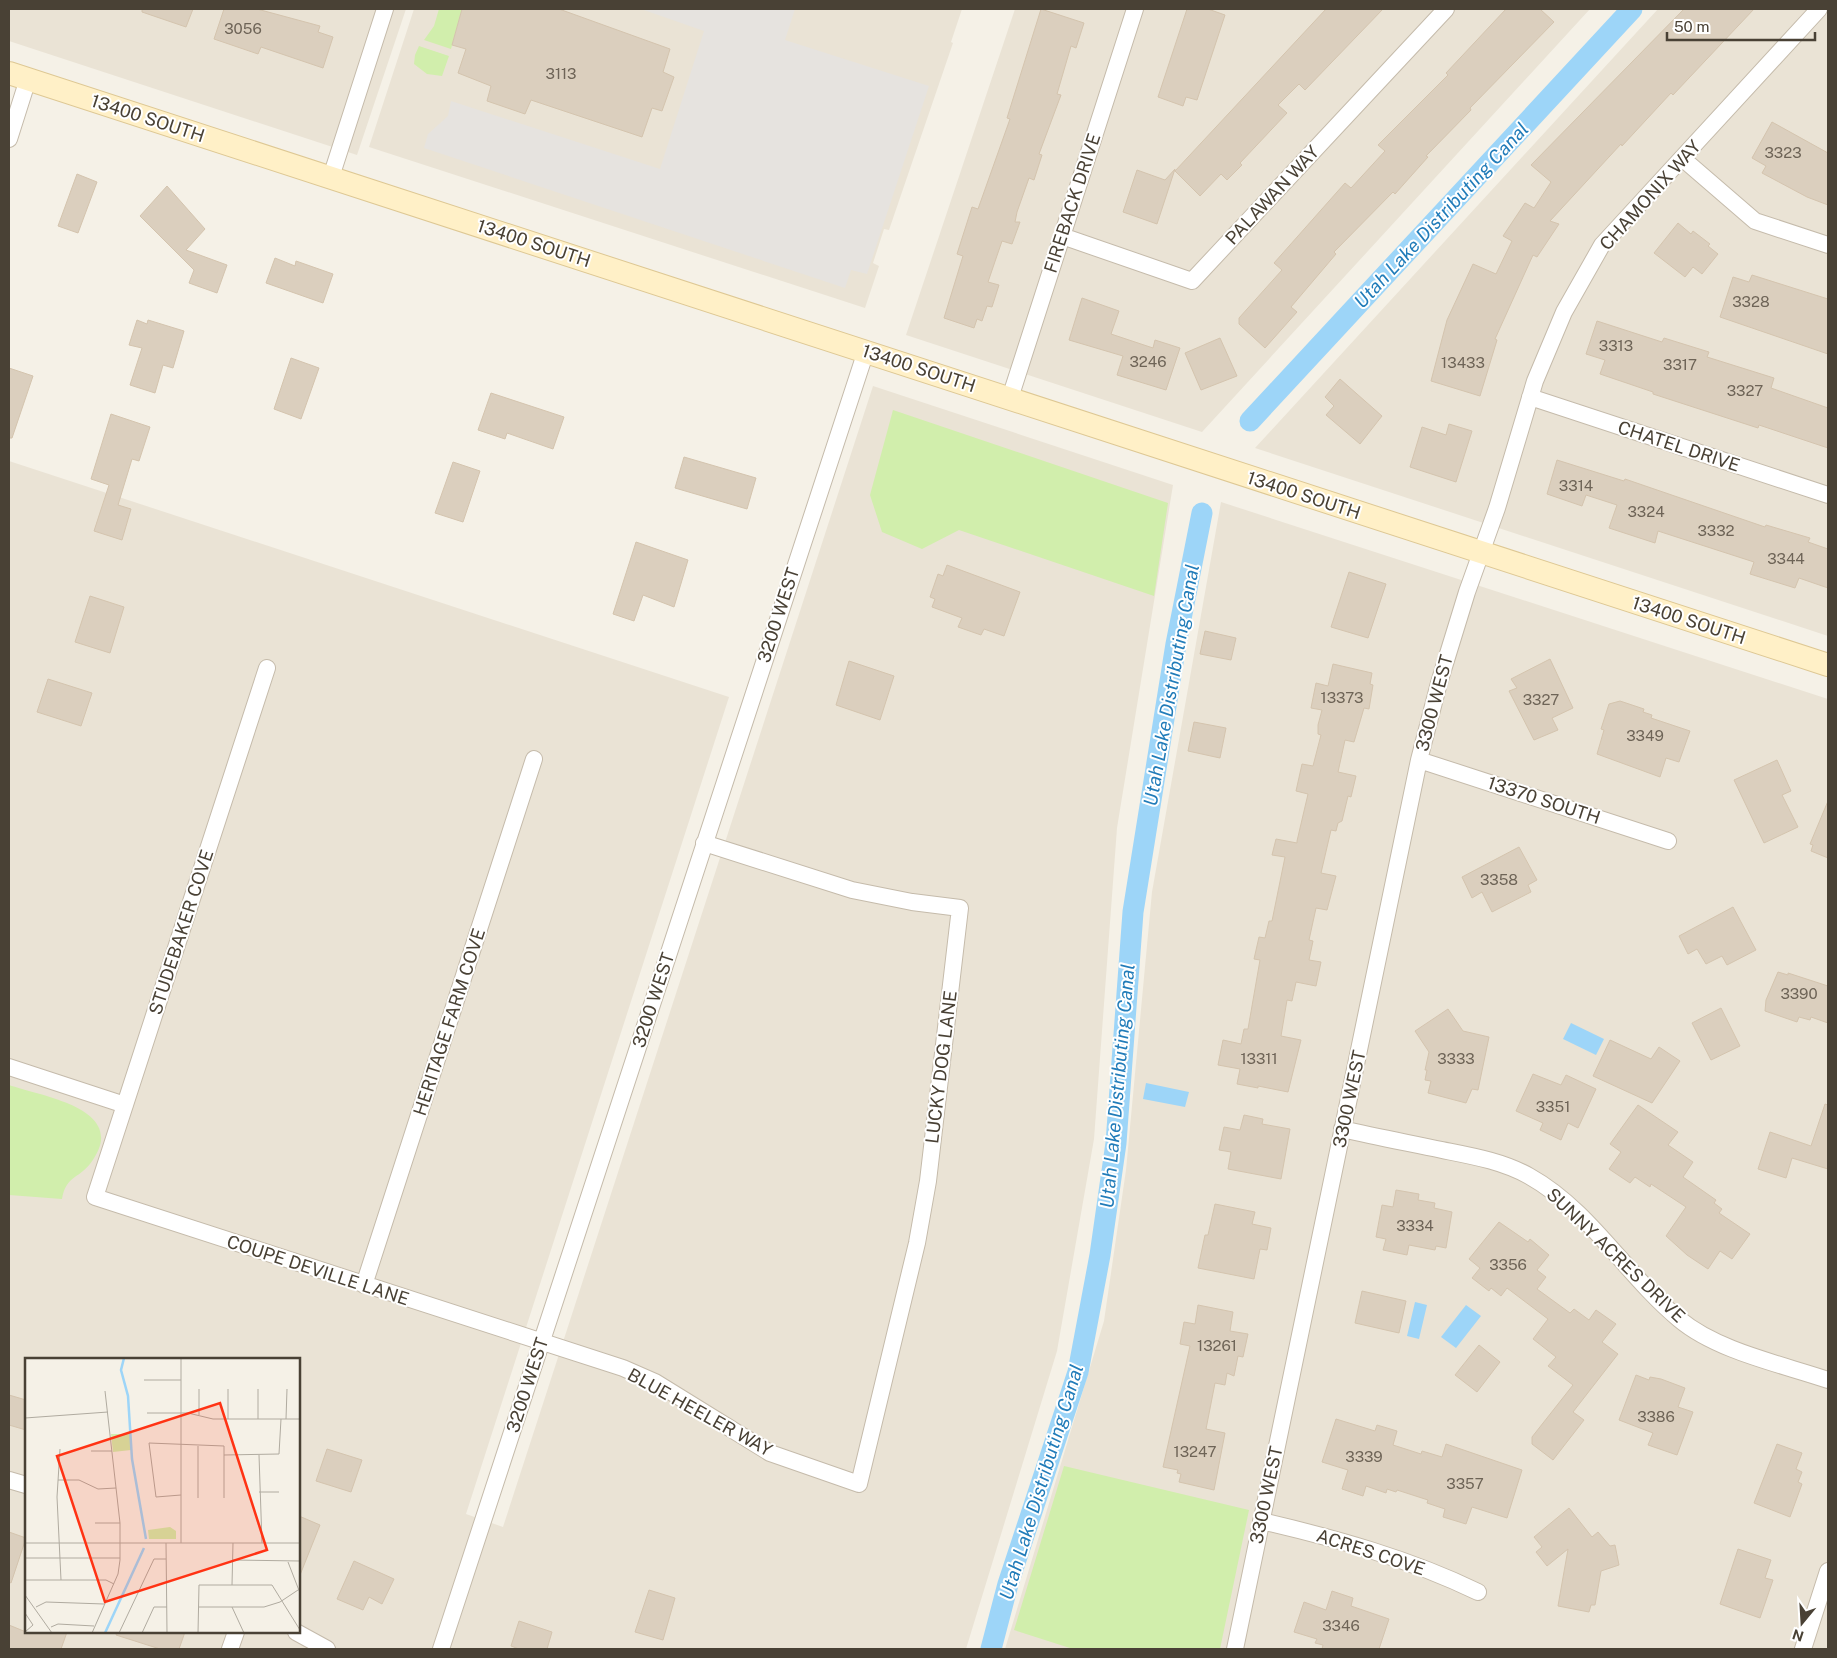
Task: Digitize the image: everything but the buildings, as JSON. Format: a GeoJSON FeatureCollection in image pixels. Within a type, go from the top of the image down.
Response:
{"type":"FeatureCollection","features":[{"type":"Feature","properties":{"kind":"main road","name":"13400 SOUTH"},"geometry":{"type":"LineString","coordinates":[[19,76],[1010,398],[1482,554],[1828,665]]}},
{"type":"Feature","properties":{"kind":"street"},"geometry":{"type":"LineString","coordinates":[[330,177],[385,9]]}},
{"type":"Feature","properties":{"kind":"street","name":"FIREBACK DRIVE"},"geometry":{"type":"LineString","coordinates":[[1010,398],[1135,9]]}},
{"type":"Feature","properties":{"kind":"street","name":"PALAWAN WAY"},"geometry":{"type":"LineString","coordinates":[[1062,236],[1192,281],[1446,9]]}},
{"type":"Feature","properties":{"kind":"street","name":"CHAMONIX WAY"},"geometry":{"type":"LineString","coordinates":[[1482,554],[1530,397],[1564,312],[1602,245],[1819,9]]}},
{"type":"Feature","properties":{"kind":"street"},"geometry":{"type":"LineString","coordinates":[[9,139],[19,76]]}},
{"type":"Feature","properties":{"kind":"street"},"geometry":{"type":"LineString","coordinates":[[1682,158],[1755,221],[1828,245]]}},
{"type":"Feature","properties":{"kind":"street","name":"3200 WEST"},"geometry":{"type":"LineString","coordinates":[[441,1649],[866,351]]}},
{"type":"Feature","properties":{"kind":"street","name":"CHATEL DRIVE"},"geometry":{"type":"LineString","coordinates":[[1530,397],[1828,495]]}},
{"type":"Feature","properties":{"kind":"street","name":"3300 WEST"},"geometry":{"type":"LineString","coordinates":[[1234,1649],[1419,760],[1447,655],[1467,592],[1482,554]]}},
{"type":"Feature","properties":{"kind":"street","name":"STUDEBAKER COVE"},"geometry":{"type":"LineString","coordinates":[[95,1197],[267,668]]}},
{"type":"Feature","properties":{"kind":"street","name":"HERITAGE FARM COVE"},"geometry":{"type":"LineString","coordinates":[[364,1285],[534,759]]}},
{"type":"Feature","properties":{"kind":"street","name":"13370 SOUTH"},"geometry":{"type":"LineString","coordinates":[[1419,760],[1668,841]]}},
{"type":"Feature","properties":{"kind":"street","name":"LUCKY DOG LANE"},"geometry":{"type":"LineString","coordinates":[[704,842],[852,890],[912,902],[960,908],[928,1181],[910,1278],[859,1484]]}},
{"type":"Feature","properties":{"kind":"street"},"geometry":{"type":"LineString","coordinates":[[9,1067],[125,1105]]}},
{"type":"Feature","properties":{"kind":"street","name":"SUNNY ACRES DRIVE"},"geometry":{"type":"LineString","coordinates":[[1342,1129],[1479,1157],[1527,1175],[1568,1203],[1663,1304],[1696,1331],[1734,1348],[1828,1380]]}},
{"type":"Feature","properties":{"kind":"street","name":"COUPE DEVILLE LANE"},"geometry":{"type":"LineString","coordinates":[[95,1197],[540,1342]]}},
{"type":"Feature","properties":{"kind":"street","name":"BLUE HEELER WAY"},"geometry":{"type":"LineString","coordinates":[[540,1342],[623,1368],[655,1382],[770,1452],[859,1484]]}},
{"type":"Feature","properties":{"kind":"street"},"geometry":{"type":"LineString","coordinates":[[9,1480],[25,1485]]}},
{"type":"Feature","properties":{"kind":"street","name":"ACRES COVE"},"geometry":{"type":"LineString","coordinates":[[1261,1521],[1334,1539],[1441,1574],[1478,1592]]}},
{"type":"Feature","properties":{"kind":"street"},"geometry":{"type":"LineString","coordinates":[[1803,1649],[1828,1571]]}},
{"type":"Feature","properties":{"kind":"street"},"geometry":{"type":"LineString","coordinates":[[230,1649],[236,1633]]}},
{"type":"Feature","properties":{"kind":"street"},"geometry":{"type":"LineString","coordinates":[[298,1633],[327,1649]]}},
{"type":"Feature","properties":{"kind":"shaded area"},"geometry":{"type":"Polygon","coordinates":[[[9,9],[406,9],[357,155],[9,41],[9,9]]]}},
{"type":"Feature","properties":{"kind":"shaded area"},"geometry":{"type":"Polygon","coordinates":[[[414,9],[962,9],[951,42],[953,43],[889,230],[884,229],[873,263],[879,266],[865,308],[369,147],[414,9]]]}},
{"type":"Feature","properties":{"kind":"shaded area"},"geometry":{"type":"Polygon","coordinates":[[[641,9],[795,9],[785,40],[929,86],[867,274],[851,270],[845,288],[424,148],[428,134],[448,116],[451,101],[660,169],[704,31],[641,9]]]}},
{"type":"Feature","properties":{"kind":"shaded area"},"geometry":{"type":"Polygon","coordinates":[[[1015,9],[1590,9],[1202,432],[906,335],[1015,9]]]}},
{"type":"Feature","properties":{"kind":"shaded area"},"geometry":{"type":"Polygon","coordinates":[[[1658,9],[1828,9],[1828,636],[1255,448],[1658,9]]]}},
{"type":"Feature","properties":{"kind":"shaded area"},"geometry":{"type":"Polygon","coordinates":[[[873,386],[1173,485],[1117,828],[1094,1139],[1057,1351],[966,1649],[9,1649],[9,461],[729,697],[466,1514],[503,1527],[873,386]]]}},
{"type":"Feature","properties":{"kind":"shaded area"},"geometry":{"type":"Polygon","coordinates":[[[1221,502],[1828,699],[1828,1649],[1005,1649],[1104,1321],[1126,1170],[1152,892],[1221,502]]]}},
{"type":"Feature","properties":{"kind":"green space"},"geometry":{"type":"Polygon","coordinates":[[[439,9],[462,9],[451,49],[424,40],[434,26],[439,9]]]}},
{"type":"Feature","properties":{"kind":"green space"},"geometry":{"type":"Polygon","coordinates":[[[419,46],[449,56],[442,76],[427,74],[414,64],[419,46]]]}},
{"type":"Feature","properties":{"kind":"green space"},"geometry":{"type":"Polygon","coordinates":[[[893,410],[1168,503],[1154,596],[959,530],[922,549],[882,532],[870,495],[893,410]]]}},
{"type":"Feature","properties":{"kind":"green space"},"geometry":{"type":"Polygon","coordinates":[[[9,1085],[78,1108],[92,1118],[100,1130],[100,1145],[90,1164],[69,1182],[62,1199],[9,1195],[9,1085]]]}},
{"type":"Feature","properties":{"kind":"green space"},"geometry":{"type":"Polygon","coordinates":[[[1064,1466],[1249,1510],[1220,1649],[1073,1649],[1014,1630],[1064,1466]]]}},
{"type":"Feature","properties":{"kind":"water"},"geometry":{"type":"Polygon","coordinates":[[[1571,1023],[1604,1039],[1596,1055],[1563,1039],[1571,1023]]]}},
{"type":"Feature","properties":{"kind":"water"},"geometry":{"type":"Polygon","coordinates":[[[1146,1083],[1189,1092],[1185,1107],[1143,1099],[1146,1083]]]}},
{"type":"Feature","properties":{"kind":"water"},"geometry":{"type":"Polygon","coordinates":[[[1415,1302],[1427,1305],[1419,1339],[1407,1336],[1415,1302]]]}},
{"type":"Feature","properties":{"kind":"water"},"geometry":{"type":"Polygon","coordinates":[[[1466,1305],[1481,1316],[1456,1348],[1441,1337],[1466,1305]]]}},
{"type":"Feature","properties":{"kind":"waterway","name":"Utah Lake Distributing Canal"},"geometry":{"type":"LineString","coordinates":[[1250,421],[1632,9]]}},
{"type":"Feature","properties":{"kind":"waterway","name":"Utah Lake Distributing Canal"},"geometry":{"type":"LineString","coordinates":[[991,1649],[1008,1584],[1078,1372],[1100,1255],[1116,1143],[1133,912],[1176,644],[1202,513]]}}]}
